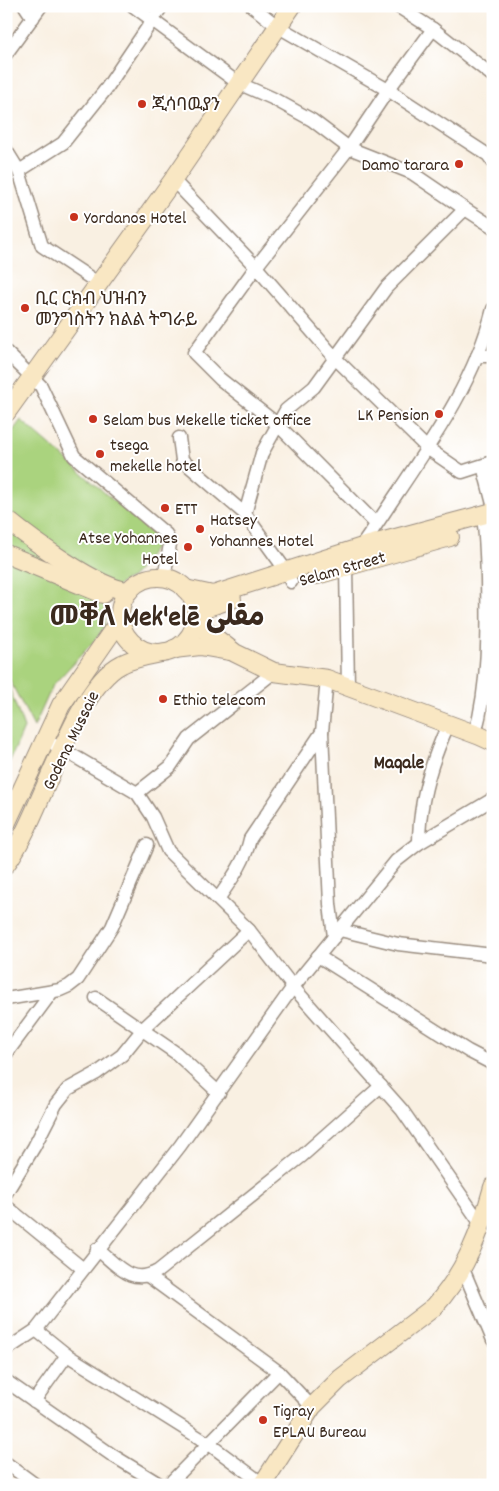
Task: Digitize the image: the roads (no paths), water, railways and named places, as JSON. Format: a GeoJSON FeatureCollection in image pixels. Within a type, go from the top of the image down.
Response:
{"type":"FeatureCollection","features":[{"type":"Feature","properties":{"kind":"street"},"geometry":{"type":"LineString","coordinates":[[25,6],[33,18]]}},
{"type":"Feature","properties":{"kind":"street"},"geometry":{"type":"LineString","coordinates":[[6,54],[42,6]]}},
{"type":"Feature","properties":{"kind":"street"},"geometry":{"type":"LineString","coordinates":[[133,6],[238,83],[312,120],[349,148],[412,173],[493,227]]}},
{"type":"Feature","properties":{"kind":"street"},"geometry":{"type":"LineString","coordinates":[[13,167],[63,143],[106,89],[162,6]]}},
{"type":"Feature","properties":{"kind":"street"},"geometry":{"type":"LineString","coordinates":[[252,6],[277,26],[388,90],[488,155],[493,162]]}},
{"type":"Feature","properties":{"kind":"street"},"geometry":{"type":"LineString","coordinates":[[6,413],[173,180],[292,6]]}},
{"type":"Feature","properties":{"kind":"street"},"geometry":{"type":"LineString","coordinates":[[397,6],[433,29],[493,76]]}},
{"type":"Feature","properties":{"kind":"street"},"geometry":{"type":"LineString","coordinates":[[414,17],[421,6]]}},
{"type":"Feature","properties":{"kind":"street"},"geometry":{"type":"LineString","coordinates":[[376,524],[277,424],[220,379],[194,353],[256,267],[349,148],[388,90],[433,29]]}},
{"type":"Feature","properties":{"kind":"street"},"geometry":{"type":"LineString","coordinates":[[6,150],[42,246],[98,283]]}},
{"type":"Feature","properties":{"kind":"street"},"geometry":{"type":"LineString","coordinates":[[173,180],[256,267],[336,359],[427,448],[462,472],[488,464],[488,610],[486,674],[482,710],[485,737],[327,679],[274,672],[235,653],[195,620]]}},
{"type":"Feature","properties":{"kind":"street"},"geometry":{"type":"LineString","coordinates":[[245,514],[262,453],[286,410],[314,387],[386,288],[465,209]]}},
{"type":"Feature","properties":{"kind":"street"},"geometry":{"type":"LineString","coordinates":[[362,547],[427,448],[469,378],[493,309]]}},
{"type":"Feature","properties":{"kind":"street"},"geometry":{"type":"LineString","coordinates":[[6,352],[41,386],[74,456],[166,534],[170,544],[164,578]]}},
{"type":"Feature","properties":{"kind":"street"},"geometry":{"type":"LineString","coordinates":[[477,356],[493,356]]}},
{"type":"Feature","properties":{"kind":"street"},"geometry":{"type":"LineString","coordinates":[[179,438],[182,460],[245,514],[289,577]]}},
{"type":"Feature","properties":{"kind":"street","name":"Selam Street"},"geometry":{"type":"LineString","coordinates":[[341,562],[362,547],[489,517]]}},
{"type":"Feature","properties":{"kind":"street","name":"Selam Street"},"geometry":{"type":"LineString","coordinates":[[341,562],[489,517]]}},
{"type":"Feature","properties":{"kind":"street"},"geometry":{"type":"LineString","coordinates":[[6,519],[31,539],[97,579],[115,589],[129,591]]}},
{"type":"Feature","properties":{"kind":"street"},"geometry":{"type":"LineString","coordinates":[[6,554],[98,591],[108,598],[120,616],[125,635],[136,646],[151,652],[200,646],[235,653]]}},
{"type":"Feature","properties":{"kind":"street"},"geometry":{"type":"LineString","coordinates":[[120,616],[129,591],[149,578],[172,580],[185,589],[213,595],[289,577],[341,562],[348,687]]}},
{"type":"Feature","properties":{"kind":"street","name":"Selam Street"},"geometry":{"type":"LineString","coordinates":[[195,620],[202,611],[214,605],[289,577]]}},
{"type":"Feature","properties":{"kind":"street"},"geometry":{"type":"LineString","coordinates":[[170,651],[186,640],[195,620],[193,603],[185,589]]}},
{"type":"Feature","properties":{"kind":"street","name":"Godena Mussaie"},"geometry":{"type":"LineString","coordinates":[[6,824],[68,694],[120,616]]}},
{"type":"Feature","properties":{"kind":"street","name":"Godena Mussaie"},"geometry":{"type":"LineString","coordinates":[[6,864],[28,829],[63,749],[96,686],[104,676],[122,664],[170,651]]}},
{"type":"Feature","properties":{"kind":"street"},"geometry":{"type":"LineString","coordinates":[[137,793],[170,767],[189,739],[274,672]]}},
{"type":"Feature","properties":{"kind":"street"},"geometry":{"type":"LineString","coordinates":[[327,679],[322,732],[330,904],[337,934]]}},
{"type":"Feature","properties":{"kind":"street"},"geometry":{"type":"LineString","coordinates":[[419,843],[419,826],[428,773],[448,725]]}},
{"type":"Feature","properties":{"kind":"street"},"geometry":{"type":"LineString","coordinates":[[218,899],[238,869],[247,851],[250,839],[322,732]]}},
{"type":"Feature","properties":{"kind":"street"},"geometry":{"type":"LineString","coordinates":[[44,741],[63,749],[137,793],[153,817],[168,851],[194,879],[218,899],[249,930],[294,987],[402,1110],[481,1224]]}},
{"type":"Feature","properties":{"kind":"street"},"geometry":{"type":"LineString","coordinates":[[6,1350],[36,1330],[82,1268],[180,1146],[294,987],[396,861],[419,843],[493,799]]}},
{"type":"Feature","properties":{"kind":"street"},"geometry":{"type":"LineString","coordinates":[[6,999],[52,992],[69,986],[78,979],[106,938],[146,845]]}},
{"type":"Feature","properties":{"kind":"street"},"geometry":{"type":"LineString","coordinates":[[6,1193],[34,1147],[56,1104],[68,1089],[97,1074],[122,1055],[143,1029],[249,930]]}},
{"type":"Feature","properties":{"kind":"street"},"geometry":{"type":"LineString","coordinates":[[337,934],[398,944],[493,955]]}},
{"type":"Feature","properties":{"kind":"street"},"geometry":{"type":"LineString","coordinates":[[318,956],[468,1051],[493,1064]]}},
{"type":"Feature","properties":{"kind":"street"},"geometry":{"type":"LineString","coordinates":[[6,1054],[52,992]]}},
{"type":"Feature","properties":{"kind":"street"},"geometry":{"type":"LineString","coordinates":[[96,998],[176,1053],[219,1093]]}},
{"type":"Feature","properties":{"kind":"street"},"geometry":{"type":"LineString","coordinates":[[97,1249],[125,1272],[137,1278],[148,1276],[158,1271],[302,1156],[380,1086]]}},
{"type":"Feature","properties":{"kind":"street"},"geometry":{"type":"LineString","coordinates":[[36,1330],[67,1355],[209,1444],[263,1484],[312,1407],[348,1373],[434,1307],[446,1294],[463,1269],[491,1198]]}},
{"type":"Feature","properties":{"kind":"street"},"geometry":{"type":"LineString","coordinates":[[6,1206],[82,1268]]}},
{"type":"Feature","properties":{"kind":"street"},"geometry":{"type":"LineString","coordinates":[[463,1269],[493,1340]]}},
{"type":"Feature","properties":{"kind":"street"},"geometry":{"type":"LineString","coordinates":[[148,1276],[279,1372],[312,1407]]}},
{"type":"Feature","properties":{"kind":"street"},"geometry":{"type":"LineString","coordinates":[[34,1401],[67,1355]]}},
{"type":"Feature","properties":{"kind":"street"},"geometry":{"type":"LineString","coordinates":[[168,1485],[279,1372]]}},
{"type":"Feature","properties":{"kind":"street"},"geometry":{"type":"LineString","coordinates":[[6,1381],[112,1455],[161,1485]]}},
{"type":"Feature","properties":{"kind":"street"},"geometry":{"type":"LineString","coordinates":[[6,1463],[36,1485]]}},
{"type":"Feature","properties":{"kind":"place","name":"ጂሳባዉያን"},"geometry":{"type":"Point","coordinates":[142,104]}},
{"type":"Feature","properties":{"kind":"place","name":"Damo tarara"},"geometry":{"type":"Point","coordinates":[459,164]}},
{"type":"Feature","properties":{"kind":"place","name":"Yordanos Hotel"},"geometry":{"type":"Point","coordinates":[74,217]}},
{"type":"Feature","properties":{"kind":"place","name":"ቢር ርክብ ህዝብን መንግስትን ክልል ትግራይ"},"geometry":{"type":"Point","coordinates":[25,308]}},
{"type":"Feature","properties":{"kind":"place","name":"LK Pension"},"geometry":{"type":"Point","coordinates":[439,414]}},
{"type":"Feature","properties":{"kind":"place","name":"Selam bus Mekelle ticket office"},"geometry":{"type":"Point","coordinates":[93,419]}},
{"type":"Feature","properties":{"kind":"place","name":"tsega mekelle hotel"},"geometry":{"type":"Point","coordinates":[100,454]}},
{"type":"Feature","properties":{"kind":"place","name":"ETT"},"geometry":{"type":"Point","coordinates":[165,508]}},
{"type":"Feature","properties":{"kind":"place","name":"Hatsey Yohannes Hotel"},"geometry":{"type":"Point","coordinates":[200,529]}},
{"type":"Feature","properties":{"kind":"place","name":"Atse Yohannes Hotel"},"geometry":{"type":"Point","coordinates":[188,547]}},
{"type":"Feature","properties":{"kind":"place","name":"Ethio telecom"},"geometry":{"type":"Point","coordinates":[163,699]}},
{"type":"Feature","properties":{"kind":"place","name":"Tigray EPLAU Bureau"},"geometry":{"type":"Point","coordinates":[263,1420]}},
{"type":"Feature","properties":{"kind":"district","name":"መቐለ Mek'elē مقلى"},"geometry":{"type":"Point","coordinates":[157,615]}},
{"type":"Feature","properties":{"kind":"district","name":"Maqale"},"geometry":{"type":"Point","coordinates":[399,761]}}]}
